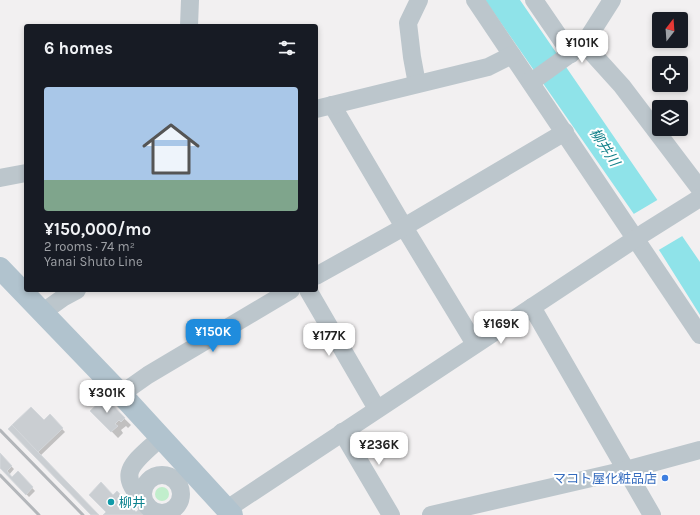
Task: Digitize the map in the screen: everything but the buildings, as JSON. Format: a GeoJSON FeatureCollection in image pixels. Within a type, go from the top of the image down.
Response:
{"type":"FeatureCollection","features":[{"type":"Feature","properties":{"kind":"main road"},"geometry":{"type":"LineString","coordinates":[[0,268],[121,394],[229,512]]}},
{"type":"Feature","properties":{"kind":"street"},"geometry":{"type":"LineString","coordinates":[[189,24],[190,0]]}},
{"type":"Feature","properties":{"kind":"street"},"geometry":{"type":"LineString","coordinates":[[418,0],[408,23],[412,57],[418,84]]}},
{"type":"Feature","properties":{"kind":"street"},"geometry":{"type":"LineString","coordinates":[[475,0],[512,55],[532,80],[565,132],[639,235],[700,335]]}},
{"type":"Feature","properties":{"kind":"street"},"geometry":{"type":"LineString","coordinates":[[534,0],[573,52],[622,86],[700,189]]}},
{"type":"Feature","properties":{"kind":"street"},"geometry":{"type":"LineString","coordinates":[[532,80],[573,52],[612,0]]}},
{"type":"Feature","properties":{"kind":"street"},"geometry":{"type":"LineString","coordinates":[[475,344],[404,227],[324,107],[488,67],[512,55]]}},
{"type":"Feature","properties":{"kind":"street"},"geometry":{"type":"LineString","coordinates":[[318,275],[404,227],[565,132]]}},
{"type":"Feature","properties":{"kind":"street"},"geometry":{"type":"LineString","coordinates":[[0,178],[24,173]]}},
{"type":"Feature","properties":{"kind":"street"},"geometry":{"type":"LineString","coordinates":[[229,512],[342,432],[639,235],[700,198]]}},
{"type":"Feature","properties":{"kind":"street"},"geometry":{"type":"LineString","coordinates":[[43,312],[73,292]]}},
{"type":"Feature","properties":{"kind":"street"},"geometry":{"type":"LineString","coordinates":[[121,394],[148,375],[286,292]]}},
{"type":"Feature","properties":{"kind":"street"},"geometry":{"type":"LineString","coordinates":[[309,292],[377,409]]}},
{"type":"Feature","properties":{"kind":"street"},"geometry":{"type":"LineString","coordinates":[[532,307],[652,515]]}},
{"type":"Feature","properties":{"kind":"street"},"geometry":{"type":"LineString","coordinates":[[342,432],[391,515]]}},
{"type":"Feature","properties":{"kind":"street"},"geometry":{"type":"LineString","coordinates":[[152,511],[132,488],[129,481],[129,470],[136,460],[161,437]]}},
{"type":"Feature","properties":{"kind":"street"},"geometry":{"type":"LineString","coordinates":[[431,515],[626,470],[700,450]]}},
{"type":"Feature","properties":{"kind":"green space"},"geometry":{"type":"Polygon","coordinates":[[[159,487],[165,487],[169,491],[169,497],[165,501],[159,501],[155,497],[155,491],[159,487]]]}},
{"type":"Feature","properties":{"kind":"water","name":"柳井川"},"geometry":{"type":"Polygon","coordinates":[[[485,0],[520,0],[700,262],[700,315],[661,253],[485,0]]]}},
{"type":"Feature","properties":{"kind":"pier"},"geometry":{"type":"Polygon","coordinates":[[[659,199],[684,235],[657,251],[632,215],[659,199]]]}},
{"type":"Feature","properties":{"kind":"railway"},"geometry":{"type":"LineString","coordinates":[[0,430],[83,515]]}},
{"type":"Feature","properties":{"kind":"railway"},"geometry":{"type":"LineString","coordinates":[[0,475],[39,515]]}},
{"type":"Feature","properties":{"kind":"place","name":"マコト屋化粧品店"},"geometry":{"type":"Point","coordinates":[665,478]}},
{"type":"Feature","properties":{"kind":"place","name":"柳井"},"geometry":{"type":"Point","coordinates":[111,502]}}]}
